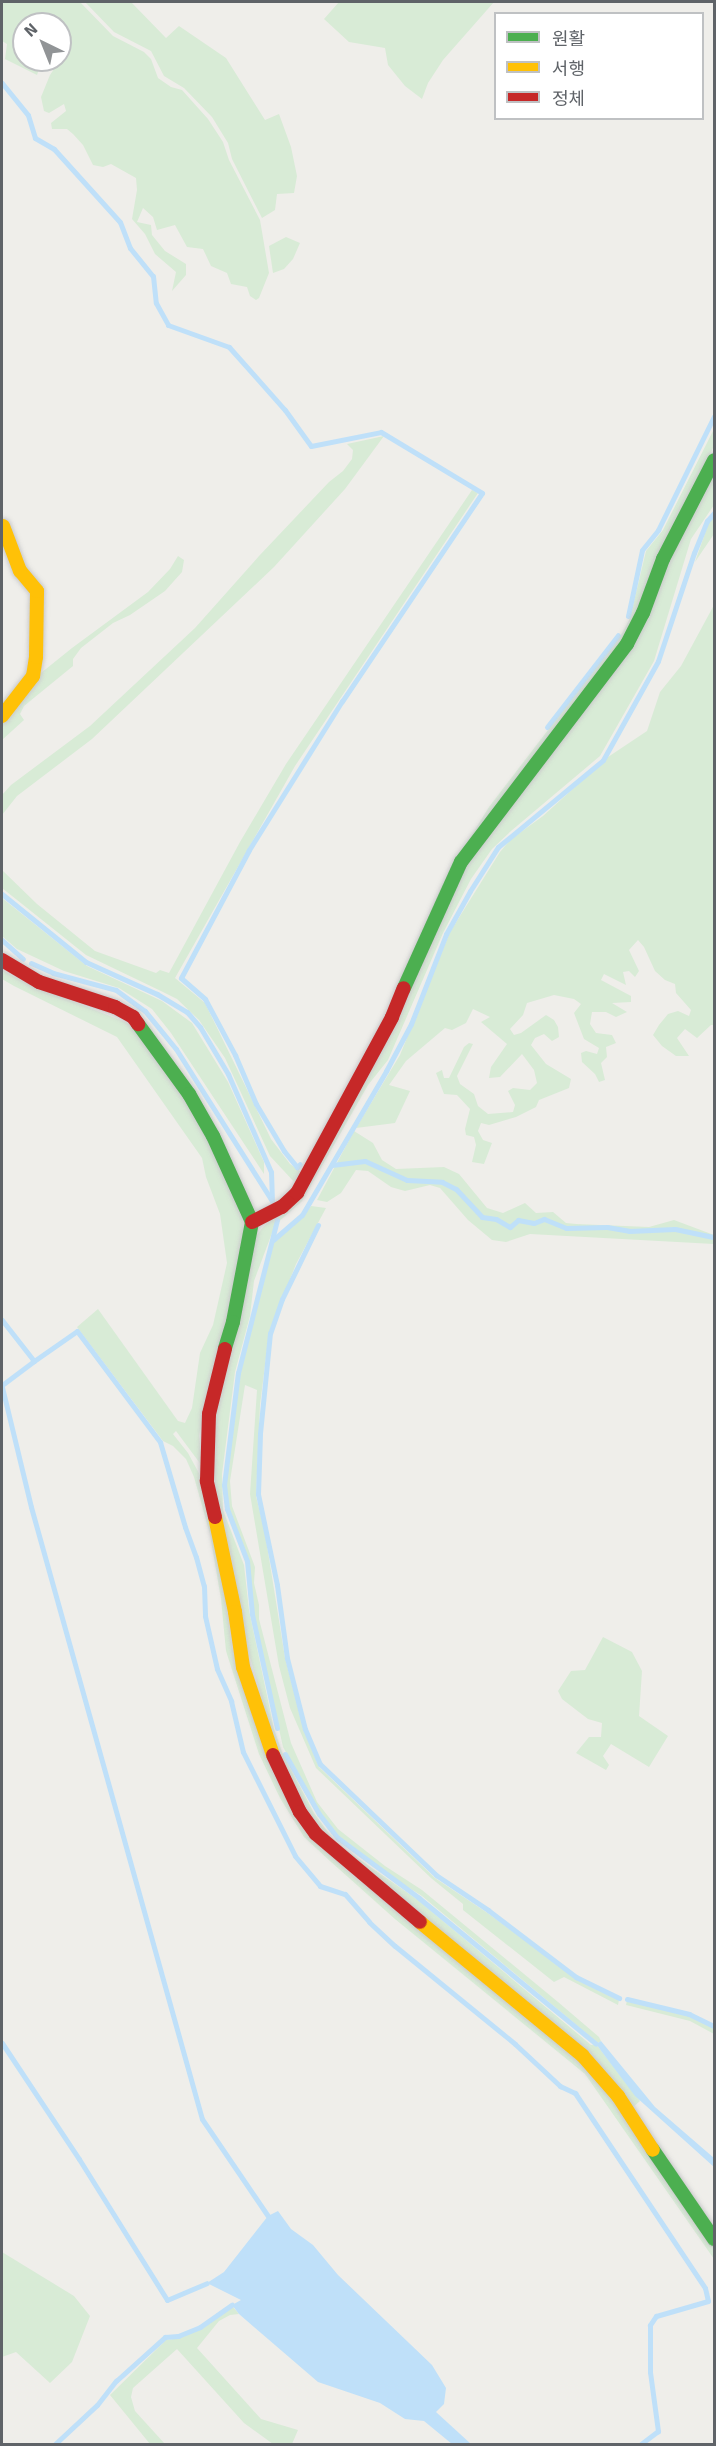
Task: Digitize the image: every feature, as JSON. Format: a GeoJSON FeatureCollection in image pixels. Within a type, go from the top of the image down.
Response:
{"type":"FeatureCollection","features":[{"type":"Feature","properties":{"kind":"street"},"geometry":{"type":"LineString","coordinates":[[252,1222],[282,1207],[297,1193],[392,1017],[437,911],[462,862],[495,814],[627,644],[643,613],[663,559],[714,460]]}},
{"type":"Feature","properties":{"kind":"street"},"geometry":{"type":"LineString","coordinates":[[2,716],[33,676],[36,657],[37,591],[20,572],[3,526]]}},
{"type":"Feature","properties":{"kind":"street"},"geometry":{"type":"LineString","coordinates":[[2,960],[39,982],[115,1007],[133,1017],[189,1094],[218,1145],[252,1222],[235,1312],[216,1379],[209,1414],[207,1481],[235,1612],[243,1667],[277,1768],[300,1812],[316,1834],[376,1887],[564,2039],[599,2072],[618,2096],[665,2170],[714,2239]]}},
{"type":"Feature","properties":{"kind":"green space"},"geometry":{"type":"Polygon","coordinates":[[[2,2],[80,2],[113,36],[144,52],[151,59],[158,78],[171,87],[182,90],[208,119],[223,142],[229,160],[260,220],[269,273],[259,298],[256,300],[250,296],[247,287],[231,284],[227,273],[211,266],[203,249],[187,247],[175,225],[157,230],[153,217],[143,208],[137,222],[151,225],[152,235],[165,251],[186,264],[186,275],[172,291],[176,272],[155,254],[145,234],[132,219],[137,190],[136,178],[111,164],[103,167],[93,165],[83,145],[73,134],[67,129],[52,129],[51,123],[66,111],[64,104],[49,113],[44,111],[41,97],[52,72],[72,72],[72,12],[12,12],[12,62],[5,59],[7,44],[2,41],[2,2]]]}},
{"type":"Feature","properties":{"kind":"green space"},"geometry":{"type":"Polygon","coordinates":[[[85,2],[131,2],[166,38],[179,26],[226,58],[265,120],[279,114],[291,147],[297,176],[294,193],[277,194],[275,210],[262,218],[232,159],[228,143],[212,117],[184,88],[164,76],[151,51],[114,32],[85,2]]]}},
{"type":"Feature","properties":{"kind":"green space"},"geometry":{"type":"Polygon","coordinates":[[[339,2],[494,2],[443,60],[428,83],[422,99],[405,86],[388,65],[385,48],[349,42],[324,19],[339,2]]]}},
{"type":"Feature","properties":{"kind":"green space"},"geometry":{"type":"Polygon","coordinates":[[[286,237],[300,243],[293,259],[284,269],[273,273],[269,246],[286,237]]]}},
{"type":"Feature","properties":{"kind":"green space"},"geometry":{"type":"Polygon","coordinates":[[[714,429],[714,446],[661,553],[636,620],[624,641],[465,852],[436,908],[390,1015],[297,1185],[270,1156],[225,1058],[199,1020],[177,999],[86,955],[2,888],[2,870],[37,904],[95,951],[156,973],[160,970],[169,973],[240,842],[286,764],[472,490],[478,493],[295,766],[175,978],[205,1003],[271,1139],[290,1164],[301,1172],[390,1007],[441,887],[454,864],[489,807],[623,632],[630,618],[646,551],[663,530],[714,429]]]}},
{"type":"Feature","properties":{"kind":"green space"},"geometry":{"type":"Polygon","coordinates":[[[384,436],[345,489],[274,567],[92,739],[17,796],[2,815],[2,795],[11,785],[90,726],[195,628],[259,556],[329,482],[343,471],[352,459],[353,450],[347,444],[384,436]]]}},
{"type":"Feature","properties":{"kind":"green space"},"geometry":{"type":"Polygon","coordinates":[[[714,468],[714,505],[691,539],[654,661],[600,756],[492,849],[471,879],[443,933],[388,1060],[368,1085],[302,1201],[275,1225],[254,1281],[250,1316],[235,1372],[222,1474],[223,1510],[244,1565],[249,1610],[274,1729],[282,1752],[314,1813],[333,1839],[346,1850],[418,1900],[591,2045],[596,2044],[640,2101],[632,2108],[608,2074],[586,2049],[343,1853],[323,1832],[304,1805],[278,1754],[247,1647],[232,1560],[215,1492],[213,1436],[220,1387],[235,1331],[254,1239],[263,1227],[289,1205],[309,1177],[397,1017],[443,906],[477,844],[637,641],[671,555],[714,468]]]}},
{"type":"Feature","properties":{"kind":"green space"},"geometry":{"type":"Polygon","coordinates":[[[714,516],[714,534],[695,562],[709,522],[714,516]]]}},
{"type":"Feature","properties":{"kind":"green space"},"geometry":{"type":"Polygon","coordinates":[[[178,556],[184,560],[182,572],[165,591],[130,615],[113,623],[81,648],[73,659],[73,666],[24,706],[20,714],[24,720],[2,740],[2,721],[36,677],[148,592],[170,569],[178,556]]]}},
{"type":"Feature","properties":{"kind":"green space"},"geometry":{"type":"Polygon","coordinates":[[[714,605],[714,1025],[711,1025],[697,1038],[685,1029],[677,1038],[689,1056],[676,1056],[662,1046],[653,1035],[659,1025],[668,1014],[678,1011],[689,1016],[691,1010],[676,993],[675,984],[665,980],[655,971],[644,947],[638,940],[629,950],[639,971],[635,977],[629,971],[623,972],[626,985],[604,974],[601,980],[631,996],[631,1002],[612,1003],[627,1012],[616,1017],[606,1012],[592,1012],[590,1024],[596,1033],[612,1035],[616,1043],[606,1047],[607,1057],[601,1063],[605,1080],[599,1082],[595,1074],[582,1062],[581,1053],[586,1051],[597,1054],[599,1048],[584,1039],[574,1013],[581,1004],[574,999],[554,995],[527,1003],[523,1015],[510,1029],[514,1035],[521,1033],[546,1015],[554,1020],[558,1027],[559,1037],[552,1041],[544,1034],[535,1038],[531,1045],[546,1064],[571,1079],[569,1088],[539,1100],[536,1107],[516,1117],[489,1125],[481,1123],[478,1131],[483,1140],[492,1143],[484,1164],[472,1162],[476,1145],[474,1137],[466,1135],[465,1129],[470,1109],[457,1095],[444,1094],[436,1073],[442,1070],[444,1078],[449,1078],[464,1047],[469,1043],[473,1044],[457,1076],[460,1084],[474,1094],[478,1106],[488,1114],[513,1112],[515,1105],[508,1091],[513,1088],[530,1090],[537,1083],[534,1070],[522,1054],[500,1077],[489,1078],[491,1067],[507,1044],[481,1022],[490,1017],[473,1009],[466,1023],[452,1030],[445,1028],[406,1061],[389,1085],[410,1091],[395,1123],[356,1128],[400,1055],[450,932],[500,852],[510,840],[543,816],[608,757],[647,731],[660,692],[681,666],[714,605]]]}},
{"type":"Feature","properties":{"kind":"green space"},"geometry":{"type":"Polygon","coordinates":[[[2,898],[87,966],[162,1001],[192,1023],[228,1082],[264,1162],[264,1174],[171,1033],[152,1009],[119,988],[64,971],[17,949],[2,936],[2,898]]]}},
{"type":"Feature","properties":{"kind":"green space"},"geometry":{"type":"Polygon","coordinates":[[[2,970],[22,981],[130,1024],[141,1034],[184,1093],[223,1165],[242,1218],[244,1236],[238,1288],[199,1435],[202,1466],[176,1431],[173,1434],[188,1453],[201,1477],[219,1548],[232,1647],[269,1759],[303,1829],[352,1875],[587,2065],[604,2085],[668,2184],[714,2249],[714,2259],[585,2074],[395,1919],[330,1861],[304,1837],[280,1798],[259,1754],[226,1651],[221,1599],[210,1534],[194,1477],[186,1459],[173,1446],[163,1441],[77,1327],[98,1309],[178,1421],[185,1423],[192,1408],[200,1353],[213,1325],[227,1263],[220,1214],[206,1177],[202,1158],[117,1037],[14,986],[2,979],[2,970]]]}},
{"type":"Feature","properties":{"kind":"green space"},"geometry":{"type":"Polygon","coordinates":[[[354,1131],[373,1143],[382,1160],[396,1169],[444,1167],[459,1174],[487,1208],[503,1213],[525,1203],[536,1213],[553,1212],[566,1223],[576,1224],[649,1227],[674,1220],[714,1235],[714,1244],[530,1234],[506,1242],[492,1240],[468,1220],[440,1188],[430,1185],[405,1191],[391,1187],[368,1171],[356,1170],[341,1193],[327,1202],[317,1200],[354,1131]]]}},
{"type":"Feature","properties":{"kind":"green space"},"geometry":{"type":"Polygon","coordinates":[[[311,1206],[326,1208],[296,1264],[269,1333],[260,1405],[256,1496],[265,1533],[285,1658],[305,1733],[319,1767],[435,1878],[489,1914],[573,1976],[619,2000],[618,2005],[564,1977],[554,1982],[463,1910],[463,1904],[431,1878],[316,1768],[290,1708],[279,1666],[250,1494],[257,1390],[245,1385],[230,1481],[232,1506],[255,1567],[254,1583],[259,1605],[259,1619],[291,1743],[317,1802],[338,1829],[385,1866],[422,1890],[599,2037],[601,2041],[598,2043],[422,1896],[381,1870],[339,1836],[320,1814],[283,1747],[254,1615],[248,1561],[229,1509],[226,1485],[240,1374],[274,1241],[302,1218],[311,1206]]]}},
{"type":"Feature","properties":{"kind":"green space"},"geometry":{"type":"Polygon","coordinates":[[[603,1637],[632,1652],[642,1671],[639,1716],[668,1736],[649,1767],[611,1744],[603,1756],[609,1765],[606,1770],[576,1753],[589,1737],[601,1737],[602,1723],[588,1719],[562,1699],[558,1691],[571,1671],[585,1670],[603,1637]]]}},
{"type":"Feature","properties":{"kind":"green space"},"geometry":{"type":"Polygon","coordinates":[[[627,2000],[689,2015],[714,2027],[714,2034],[690,2021],[626,2005],[627,2000]]]}},
{"type":"Feature","properties":{"kind":"green space"},"geometry":{"type":"Polygon","coordinates":[[[2,2252],[74,2296],[90,2316],[72,2362],[50,2383],[16,2352],[2,2357],[2,2252]]]}},
{"type":"Feature","properties":{"kind":"green space"},"geometry":{"type":"Polygon","coordinates":[[[233,2307],[239,2314],[230,2315],[219,2321],[197,2348],[261,2419],[298,2430],[292,2444],[273,2444],[244,2423],[177,2349],[133,2388],[131,2397],[135,2411],[165,2444],[150,2444],[110,2395],[166,2340],[180,2338],[202,2328],[233,2307]]]}},
{"type":"Feature","properties":{"kind":"water"},"geometry":{"type":"Polygon","coordinates":[[[601,2041],[655,2107],[714,2158],[714,2167],[635,2096],[596,2044],[601,2041]]]}},
{"type":"Feature","properties":{"kind":"water"},"geometry":{"type":"Polygon","coordinates":[[[278,2211],[291,2229],[313,2245],[338,2275],[432,2365],[446,2388],[444,2404],[436,2412],[471,2444],[452,2444],[424,2421],[405,2419],[380,2403],[318,2382],[239,2314],[232,2305],[241,2300],[207,2283],[224,2272],[268,2216],[278,2211]]]}},
{"type":"Feature","properties":{"kind":"waterway"},"geometry":{"type":"LineString","coordinates":[[2,83],[28,115],[35,138],[54,149],[120,222],[130,248],[153,276],[156,303],[168,325],[229,347],[285,410],[311,446],[381,432],[482,493],[342,701],[249,850],[181,978],[205,999],[235,1055],[256,1104],[284,1151],[297,1167],[300,1164]]}},
{"type":"Feature","properties":{"kind":"waterway"},"geometry":{"type":"LineString","coordinates":[[628,616],[642,550],[658,530],[714,416]]}},
{"type":"Feature","properties":{"kind":"waterway"},"geometry":{"type":"LineString","coordinates":[[273,1240],[302,1215],[386,1071],[411,1024],[446,934],[498,847],[603,760],[658,661],[694,553],[707,521],[714,513]]}},
{"type":"Feature","properties":{"kind":"waterway"},"geometry":{"type":"LineString","coordinates":[[547,727],[618,635]]}},
{"type":"Feature","properties":{"kind":"waterway"},"geometry":{"type":"LineString","coordinates":[[2,894],[86,962],[157,994],[187,1012],[200,1027],[228,1074],[271,1172],[272,1201]]}},
{"type":"Feature","properties":{"kind":"waterway"},"geometry":{"type":"LineString","coordinates":[[2,940],[23,959]]}},
{"type":"Feature","properties":{"kind":"waterway"},"geometry":{"type":"LineString","coordinates":[[31,963],[53,973],[116,990],[145,1011],[176,1049],[272,1201]]}},
{"type":"Feature","properties":{"kind":"waterway"},"geometry":{"type":"LineString","coordinates":[[332,1165],[365,1161],[407,1180],[442,1182],[456,1189],[482,1217],[496,1219],[510,1227],[518,1220],[534,1223],[544,1219],[566,1228],[607,1227],[629,1231],[675,1229],[714,1237]]}},
{"type":"Feature","properties":{"kind":"waterway"},"geometry":{"type":"LineString","coordinates":[[277,1220],[238,1373],[224,1485],[227,1509],[247,1561],[252,1614],[277,1728]]}},
{"type":"Feature","properties":{"kind":"waterway"},"geometry":{"type":"LineString","coordinates":[[318,1225],[282,1299],[270,1333],[260,1434],[258,1494],[277,1585],[287,1658],[305,1729],[320,1764],[436,1875],[488,1910],[576,1977],[619,1998]]}},
{"type":"Feature","properties":{"kind":"waterway"},"geometry":{"type":"LineString","coordinates":[[2,1320],[34,1361],[2,1385]]}},
{"type":"Feature","properties":{"kind":"waterway"},"geometry":{"type":"LineString","coordinates":[[34,1361],[77,1331],[160,1442],[204,1586],[205,1616],[217,1669],[231,1701],[243,1752],[295,1856],[320,1886],[345,1894],[369,1922],[395,1946],[515,2044],[560,2086],[575,2093],[705,2288],[708,2301],[656,2316],[650,2325],[650,2372],[658,2431],[641,2444]]}},
{"type":"Feature","properties":{"kind":"waterway"},"geometry":{"type":"LineString","coordinates":[[2,1387],[31,1507],[202,2119],[268,2216]]}},
{"type":"Feature","properties":{"kind":"waterway"},"geometry":{"type":"LineString","coordinates":[[285,1754],[319,1814],[338,1838],[419,1898],[596,2044]]}},
{"type":"Feature","properties":{"kind":"waterway"},"geometry":{"type":"LineString","coordinates":[[627,1999],[689,2014],[714,2026]]}},
{"type":"Feature","properties":{"kind":"waterway"},"geometry":{"type":"LineString","coordinates":[[2,2043],[79,2159],[167,2300],[207,2283]]}},
{"type":"Feature","properties":{"kind":"waterway"},"geometry":{"type":"LineString","coordinates":[[55,2444],[97,2405],[116,2381],[165,2337],[178,2336],[200,2327],[232,2305]]}},
{"type":"Feature","properties":{"kind":"traffic: fast"},"geometry":{"type":"LineString","coordinates":[[404,988],[461,862],[627,644],[643,613],[663,559],[714,460]]}},
{"type":"Feature","properties":{"kind":"traffic: fast"},"geometry":{"type":"LineString","coordinates":[[138,1024],[189,1094],[213,1136],[252,1222],[233,1322],[225,1349]]}},
{"type":"Feature","properties":{"kind":"traffic: fast"},"geometry":{"type":"LineString","coordinates":[[653,2150],[714,2239]]}},
{"type":"Feature","properties":{"kind":"traffic: slow"},"geometry":{"type":"LineString","coordinates":[[2,716],[33,676],[36,657],[37,591],[20,571],[3,526]]}},
{"type":"Feature","properties":{"kind":"traffic: slow"},"geometry":{"type":"LineString","coordinates":[[215,1517],[235,1612],[243,1667],[273,1755]]}},
{"type":"Feature","properties":{"kind":"traffic: slow"},"geometry":{"type":"LineString","coordinates":[[420,1922],[582,2055],[618,2096],[653,2150]]}},
{"type":"Feature","properties":{"kind":"traffic: jam"},"geometry":{"type":"LineString","coordinates":[[2,960],[39,982],[115,1007],[133,1017],[138,1024]]}},
{"type":"Feature","properties":{"kind":"traffic: jam"},"geometry":{"type":"LineString","coordinates":[[252,1222],[282,1207],[297,1193],[392,1017],[404,988]]}},
{"type":"Feature","properties":{"kind":"traffic: jam"},"geometry":{"type":"LineString","coordinates":[[215,1517],[207,1481],[209,1414],[225,1349]]}},
{"type":"Feature","properties":{"kind":"traffic: jam"},"geometry":{"type":"LineString","coordinates":[[273,1755],[300,1812],[316,1834],[420,1922]]}}]}
